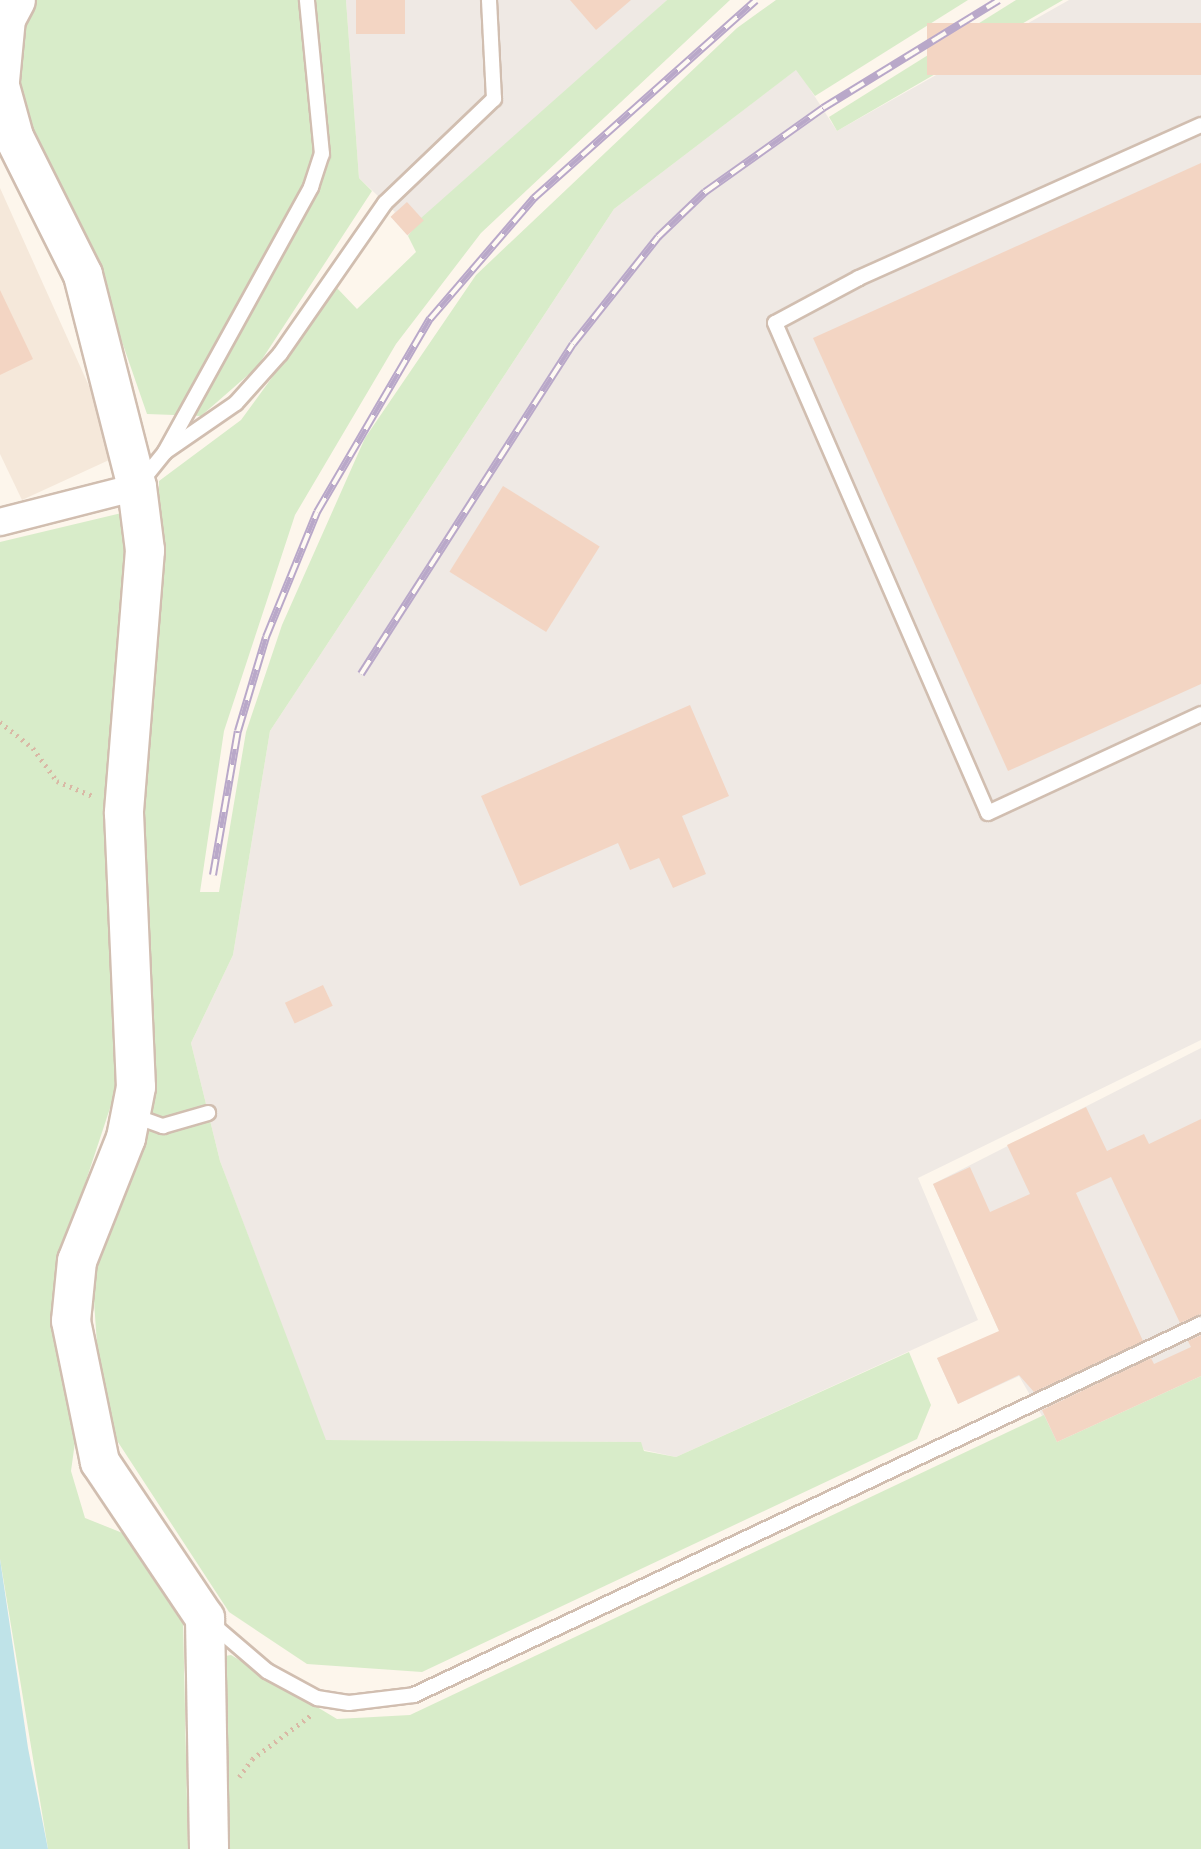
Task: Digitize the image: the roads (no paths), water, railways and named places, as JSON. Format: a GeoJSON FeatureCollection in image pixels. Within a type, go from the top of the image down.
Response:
{"type":"FeatureCollection","features":[{"type":"Feature","properties":{"kind":"street"},"geometry":{"type":"LineString","coordinates":[[7,14],[0,83],[14,137],[83,275],[137,487],[145,550],[124,813],[136,1087],[131,1114],[77,1261],[71,1321],[100,1462],[205,1618],[209,1849]]}},
{"type":"Feature","properties":{"kind":"street"},"geometry":{"type":"LineString","coordinates":[[0,522],[137,487]]}},
{"type":"Feature","properties":{"kind":"lane"},"geometry":{"type":"LineString","coordinates":[[137,487],[165,452],[311,187],[322,154],[307,0]]}},
{"type":"Feature","properties":{"kind":"lane"},"geometry":{"type":"LineString","coordinates":[[165,452],[236,404],[280,354],[385,203],[494,99],[489,0]]}},
{"type":"Feature","properties":{"kind":"lane"},"geometry":{"type":"LineString","coordinates":[[1201,125],[859,278],[775,323],[988,813],[1201,714]]}},
{"type":"Feature","properties":{"kind":"lane"},"geometry":{"type":"LineString","coordinates":[[131,1114],[163,1126],[208,1113]]}},
{"type":"Feature","properties":{"kind":"lane"},"geometry":{"type":"LineString","coordinates":[[205,1618],[267,1671],[317,1698],[349,1703],[414,1695],[496,1659],[1201,1324]]}},
{"type":"Feature","properties":{"kind":"water"},"geometry":{"type":"Polygon","coordinates":[[[0,1559],[28,1748],[48,1849],[0,1849],[0,1559]]]}},
{"type":"Feature","properties":{"kind":"railway"},"geometry":{"type":"LineString","coordinates":[[213,875],[238,731],[266,637],[317,512],[430,319],[534,198],[756,0]]}},
{"type":"Feature","properties":{"kind":"railway"},"geometry":{"type":"LineString","coordinates":[[361,674],[573,344],[658,237],[705,192],[823,108],[999,0]]}}]}
